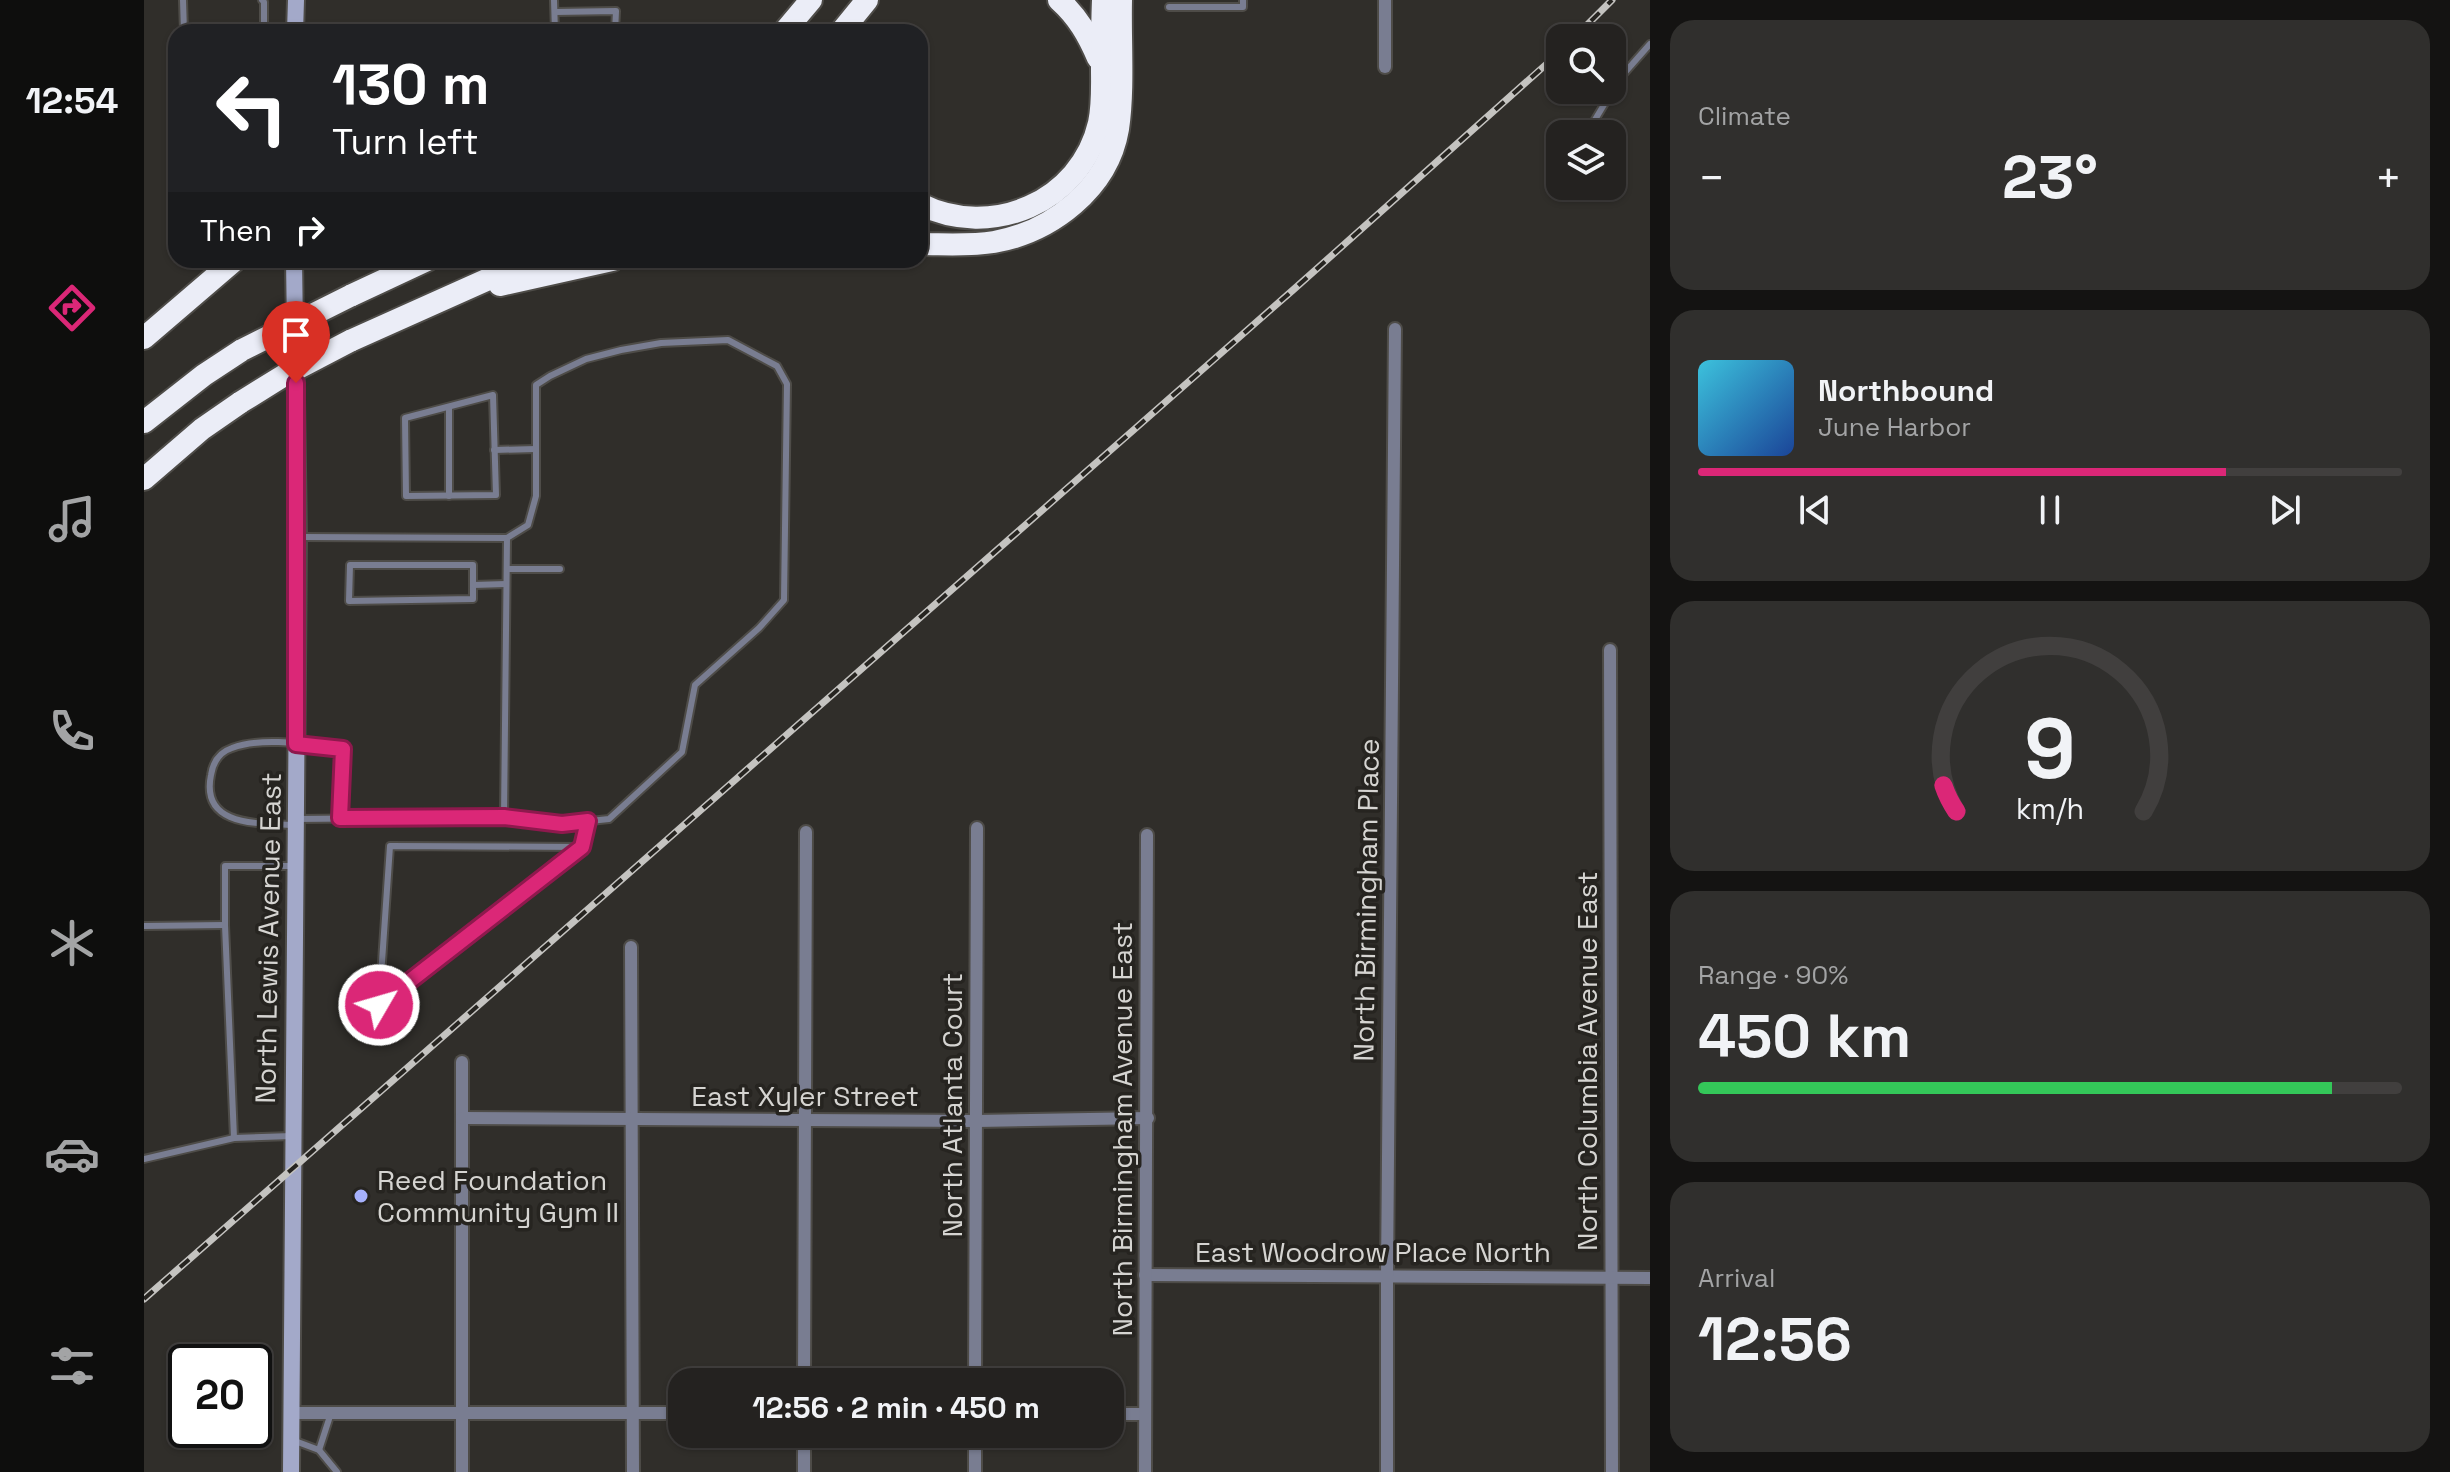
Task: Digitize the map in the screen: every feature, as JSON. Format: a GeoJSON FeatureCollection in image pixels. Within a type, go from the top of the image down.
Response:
{"type":"FeatureCollection","features":[{"type":"Feature","properties":{"kind":"highway"},"geometry":{"type":"LineString","coordinates":[[791,24],[811,0]]}},
{"type":"Feature","properties":{"kind":"highway"},"geometry":{"type":"LineString","coordinates":[[848,24],[870,0]]}},
{"type":"Feature","properties":{"kind":"highway"},"geometry":{"type":"LineString","coordinates":[[866,24],[870,0]]}},
{"type":"Feature","properties":{"kind":"highway"},"geometry":{"type":"LineString","coordinates":[[1059,0],[1087,32],[1102,67]]}},
{"type":"Feature","properties":{"kind":"highway"},"geometry":{"type":"LineString","coordinates":[[928,207],[953,216],[990,218],[1030,208],[1053,194],[1082,163],[1096,134],[1102,103],[1103,0]]}},
{"type":"Feature","properties":{"kind":"highway"},"geometry":{"type":"LineString","coordinates":[[928,244],[970,244],[1009,239],[1050,222],[1079,200],[1101,172],[1115,141],[1119,113],[1121,0]]}},
{"type":"Feature","properties":{"kind":"highway"},"geometry":{"type":"LineString","coordinates":[[1120,27],[1137,0]]}},
{"type":"Feature","properties":{"kind":"highway"},"geometry":{"type":"LineString","coordinates":[[144,338],[226,268]]}},
{"type":"Feature","properties":{"kind":"highway"},"geometry":{"type":"LineString","coordinates":[[144,422],[242,350],[410,268]]}},
{"type":"Feature","properties":{"kind":"highway"},"geometry":{"type":"LineString","coordinates":[[144,479],[202,429],[283,376],[350,341],[513,268]]}},
{"type":"Feature","properties":{"kind":"highway"},"geometry":{"type":"LineString","coordinates":[[451,296],[576,268]]}},
{"type":"Feature","properties":{"kind":"main road"},"geometry":{"type":"LineString","coordinates":[[295,24],[296,0]]}},
{"type":"Feature","properties":{"kind":"main road","name":"North Lewis Avenue East"},"geometry":{"type":"LineString","coordinates":[[291,1472],[298,537],[294,268]]}},
{"type":"Feature","properties":{"kind":"street"},"geometry":{"type":"LineString","coordinates":[[1385,0],[1385,67]]}},
{"type":"Feature","properties":{"kind":"street","name":"North Birmingham Place"},"geometry":{"type":"LineString","coordinates":[[1387,1472],[1395,329]]}},
{"type":"Feature","properties":{"kind":"street","name":"North Columbia Avenue East"},"geometry":{"type":"LineString","coordinates":[[1610,650],[1612,1472]]}},
{"type":"Feature","properties":{"kind":"street","name":"North Atlanta Court"},"geometry":{"type":"LineString","coordinates":[[975,1368],[977,828]]}},
{"type":"Feature","properties":{"kind":"street"},"geometry":{"type":"LineString","coordinates":[[804,1368],[806,832]]}},
{"type":"Feature","properties":{"kind":"street","name":"North Birmingham Avenue East"},"geometry":{"type":"LineString","coordinates":[[1145,1472],[1147,835]]}},
{"type":"Feature","properties":{"kind":"street"},"geometry":{"type":"LineString","coordinates":[[631,947],[633,1472]]}},
{"type":"Feature","properties":{"kind":"street"},"geometry":{"type":"LineString","coordinates":[[462,1062],[462,1472]]}},
{"type":"Feature","properties":{"kind":"street","name":"East Xyler Street"},"geometry":{"type":"LineString","coordinates":[[462,1118],[977,1121],[1148,1118]]}},
{"type":"Feature","properties":{"kind":"street","name":"East Woodrow Place North"},"geometry":{"type":"LineString","coordinates":[[1145,1275],[1650,1278]]}},
{"type":"Feature","properties":{"kind":"street"},"geometry":{"type":"LineString","coordinates":[[291,1413],[668,1413]]}},
{"type":"Feature","properties":{"kind":"street"},"geometry":{"type":"LineString","coordinates":[[1124,1414],[1145,1414]]}},
{"type":"Feature","properties":{"kind":"street"},"geometry":{"type":"LineString","coordinates":[[804,1448],[804,1472]]}},
{"type":"Feature","properties":{"kind":"street"},"geometry":{"type":"LineString","coordinates":[[975,1448],[975,1472]]}},
{"type":"Feature","properties":{"kind":"lane"},"geometry":{"type":"LineString","coordinates":[[183,0],[184,24]]}},
{"type":"Feature","properties":{"kind":"lane"},"geometry":{"type":"LineString","coordinates":[[262,0],[264,24]]}},
{"type":"Feature","properties":{"kind":"lane"},"geometry":{"type":"LineString","coordinates":[[554,0],[555,24]]}},
{"type":"Feature","properties":{"kind":"lane"},"geometry":{"type":"LineString","coordinates":[[1169,7],[1243,7],[1243,0]]}},
{"type":"Feature","properties":{"kind":"lane"},"geometry":{"type":"LineString","coordinates":[[555,12],[616,11],[615,24]]}},
{"type":"Feature","properties":{"kind":"lane"},"geometry":{"type":"LineString","coordinates":[[1595,120],[1620,78],[1650,44]]}},
{"type":"Feature","properties":{"kind":"lane"},"geometry":{"type":"LineString","coordinates":[[298,537],[507,538],[528,525],[536,496],[536,385],[586,359],[661,343],[728,340],[777,366],[787,384],[784,600],[759,628],[695,685],[682,752],[609,819],[562,824],[504,817],[340,818],[296,822],[230,819],[211,798],[209,781],[213,766],[222,752],[247,744],[296,744],[343,749],[340,818]]}},
{"type":"Feature","properties":{"kind":"lane"},"geometry":{"type":"LineString","coordinates":[[493,395],[494,450],[496,495],[406,496],[405,418],[493,395]]}},
{"type":"Feature","properties":{"kind":"lane"},"geometry":{"type":"LineString","coordinates":[[449,407],[449,496]]}},
{"type":"Feature","properties":{"kind":"lane"},"geometry":{"type":"LineString","coordinates":[[494,450],[536,449]]}},
{"type":"Feature","properties":{"kind":"lane"},"geometry":{"type":"LineString","coordinates":[[504,817],[507,538]]}},
{"type":"Feature","properties":{"kind":"lane"},"geometry":{"type":"LineString","coordinates":[[350,565],[473,565],[473,585],[473,599],[349,601],[350,565]]}},
{"type":"Feature","properties":{"kind":"lane"},"geometry":{"type":"LineString","coordinates":[[507,569],[560,569]]}},
{"type":"Feature","properties":{"kind":"lane"},"geometry":{"type":"LineString","coordinates":[[473,585],[506,584]]}},
{"type":"Feature","properties":{"kind":"lane"},"geometry":{"type":"LineString","coordinates":[[582,847],[390,846],[379,1005],[582,847],[588,821]]}},
{"type":"Feature","properties":{"kind":"lane"},"geometry":{"type":"LineString","coordinates":[[234,1138],[225,866],[295,866]]}},
{"type":"Feature","properties":{"kind":"lane"},"geometry":{"type":"LineString","coordinates":[[144,926],[225,925]]}},
{"type":"Feature","properties":{"kind":"lane"},"geometry":{"type":"LineString","coordinates":[[144,1159],[234,1138],[292,1136]]}},
{"type":"Feature","properties":{"kind":"lane"},"geometry":{"type":"LineString","coordinates":[[319,1450],[331,1413]]}},
{"type":"Feature","properties":{"kind":"lane"},"geometry":{"type":"LineString","coordinates":[[291,1440],[319,1450],[337,1472]]}},
{"type":"Feature","properties":{"kind":"railway"},"geometry":{"type":"LineString","coordinates":[[1588,24],[1612,0]]}},
{"type":"Feature","properties":{"kind":"railway"},"geometry":{"type":"LineString","coordinates":[[144,1299],[1546,64]]}},
{"type":"Feature","properties":{"kind":"place","name":"Reed Foundation Community Gym II"},"geometry":{"type":"Point","coordinates":[361,1196]}},
{"type":"Feature","properties":{"kind":"route"},"geometry":{"type":"LineString","coordinates":[[296,383],[296,744],[343,749],[340,818],[504,817],[562,824],[588,821],[582,847],[379,1005]]}}]}
